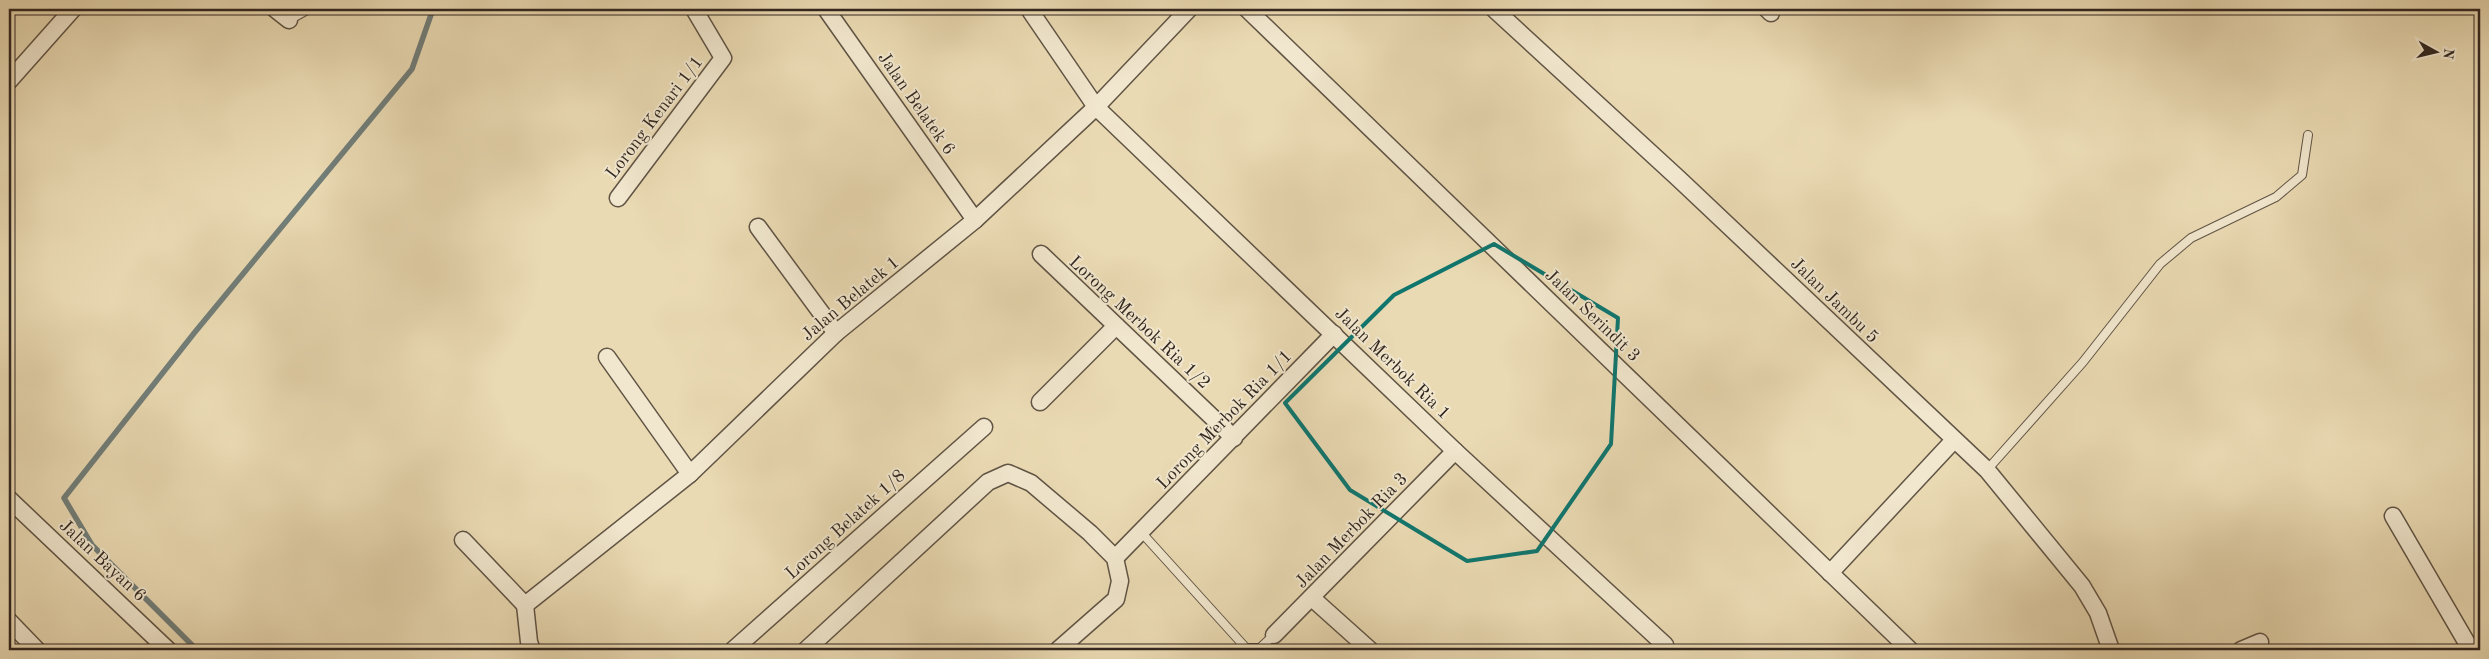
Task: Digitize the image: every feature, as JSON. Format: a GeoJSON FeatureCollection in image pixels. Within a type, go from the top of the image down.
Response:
{"type":"FeatureCollection","features":[{"type":"Feature","properties":{"kind":"street"},"geometry":{"type":"LineString","coordinates":[[9,82],[73,9]]}},
{"type":"Feature","properties":{"kind":"street"},"geometry":{"type":"LineString","coordinates":[[275,9],[289,20]]}},
{"type":"Feature","properties":{"kind":"street","name":"Lorong Kenari 1/1"},"geometry":{"type":"LineString","coordinates":[[618,198],[723,58],[694,9]]}},
{"type":"Feature","properties":{"kind":"street","name":"Jalan Belatek 6"},"geometry":{"type":"LineString","coordinates":[[826,9],[975,220]]}},
{"type":"Feature","properties":{"kind":"street","name":"Jalan Merbok Ria 1"},"geometry":{"type":"LineString","coordinates":[[1028,9],[1096,107],[1455,451],[1665,645]]}},
{"type":"Feature","properties":{"kind":"street","name":"Jalan Belatek 1"},"geometry":{"type":"LineString","coordinates":[[525,605],[690,474],[836,333],[975,220],[1096,107],[1188,9]]}},
{"type":"Feature","properties":{"kind":"street","name":"Jalan Serindit 3"},"geometry":{"type":"LineString","coordinates":[[1247,9],[1910,650]]}},
{"type":"Feature","properties":{"kind":"street","name":"Jalan Jambu 5"},"geometry":{"type":"LineString","coordinates":[[1494,9],[1679,179],[1987,470],[2082,586],[2098,613],[2111,650]]}},
{"type":"Feature","properties":{"kind":"street"},"geometry":{"type":"LineString","coordinates":[[758,227],[836,333]]}},
{"type":"Feature","properties":{"kind":"street","name":"Lorong Merbok Ria 1/2"},"geometry":{"type":"LineString","coordinates":[[1041,254],[1234,438]]}},
{"type":"Feature","properties":{"kind":"street"},"geometry":{"type":"LineString","coordinates":[[1040,402],[1116,326]]}},
{"type":"Feature","properties":{"kind":"street","name":"Lorong Merbok Ria 1/1"},"geometry":{"type":"LineString","coordinates":[[1116,558],[1334,334]]}},
{"type":"Feature","properties":{"kind":"street"},"geometry":{"type":"LineString","coordinates":[[607,357],[690,474]]}},
{"type":"Feature","properties":{"kind":"street","name":"Lorong Belatek 1/8"},"geometry":{"type":"LineString","coordinates":[[733,650],[984,427]]}},
{"type":"Feature","properties":{"kind":"street"},"geometry":{"type":"LineString","coordinates":[[1830,573],[1954,440]]}},
{"type":"Feature","properties":{"kind":"street","name":"Jalan Merbok Ria 3"},"geometry":{"type":"LineString","coordinates":[[1274,635],[1455,451]]}},
{"type":"Feature","properties":{"kind":"street"},"geometry":{"type":"LineString","coordinates":[[806,650],[988,482],[1008,472],[1031,483],[1116,558],[1120,581],[1116,599],[1058,650]]}},
{"type":"Feature","properties":{"kind":"street","name":"Jalan Bayan 6"},"geometry":{"type":"LineString","coordinates":[[9,499],[168,650]]}},
{"type":"Feature","properties":{"kind":"street"},"geometry":{"type":"LineString","coordinates":[[2393,516],[2471,650]]}},
{"type":"Feature","properties":{"kind":"street"},"geometry":{"type":"LineString","coordinates":[[463,540],[525,605],[529,642],[532,650]]}},
{"type":"Feature","properties":{"kind":"street"},"geometry":{"type":"LineString","coordinates":[[1312,598],[1370,650]]}},
{"type":"Feature","properties":{"kind":"street"},"geometry":{"type":"LineString","coordinates":[[9,621],[37,650]]}},
{"type":"Feature","properties":{"kind":"street"},"geometry":{"type":"LineString","coordinates":[[2241,650],[2260,642]]}},
{"type":"Feature","properties":{"kind":"lane"},"geometry":{"type":"LineString","coordinates":[[289,20],[309,9]]}},
{"type":"Feature","properties":{"kind":"lane"},"geometry":{"type":"LineString","coordinates":[[1987,470],[2083,362],[2160,264],[2192,238],[2276,197],[2302,176],[2308,135]]}},
{"type":"Feature","properties":{"kind":"lane"},"geometry":{"type":"LineString","coordinates":[[1141,532],[1246,648],[1260,648],[1274,635]]}},
{"type":"Feature","properties":{"kind":"highlighted area"},"geometry":{"type":"Polygon","coordinates":[[[1494,244],[1618,318],[1611,444],[1537,551],[1467,561],[1350,490],[1285,403],[1394,295],[1494,244]]]}},
{"type":"Feature","properties":{"kind":"waterway"},"geometry":{"type":"LineString","coordinates":[[197,650],[92,545],[64,498],[195,332],[412,69],[433,9]]}}]}
